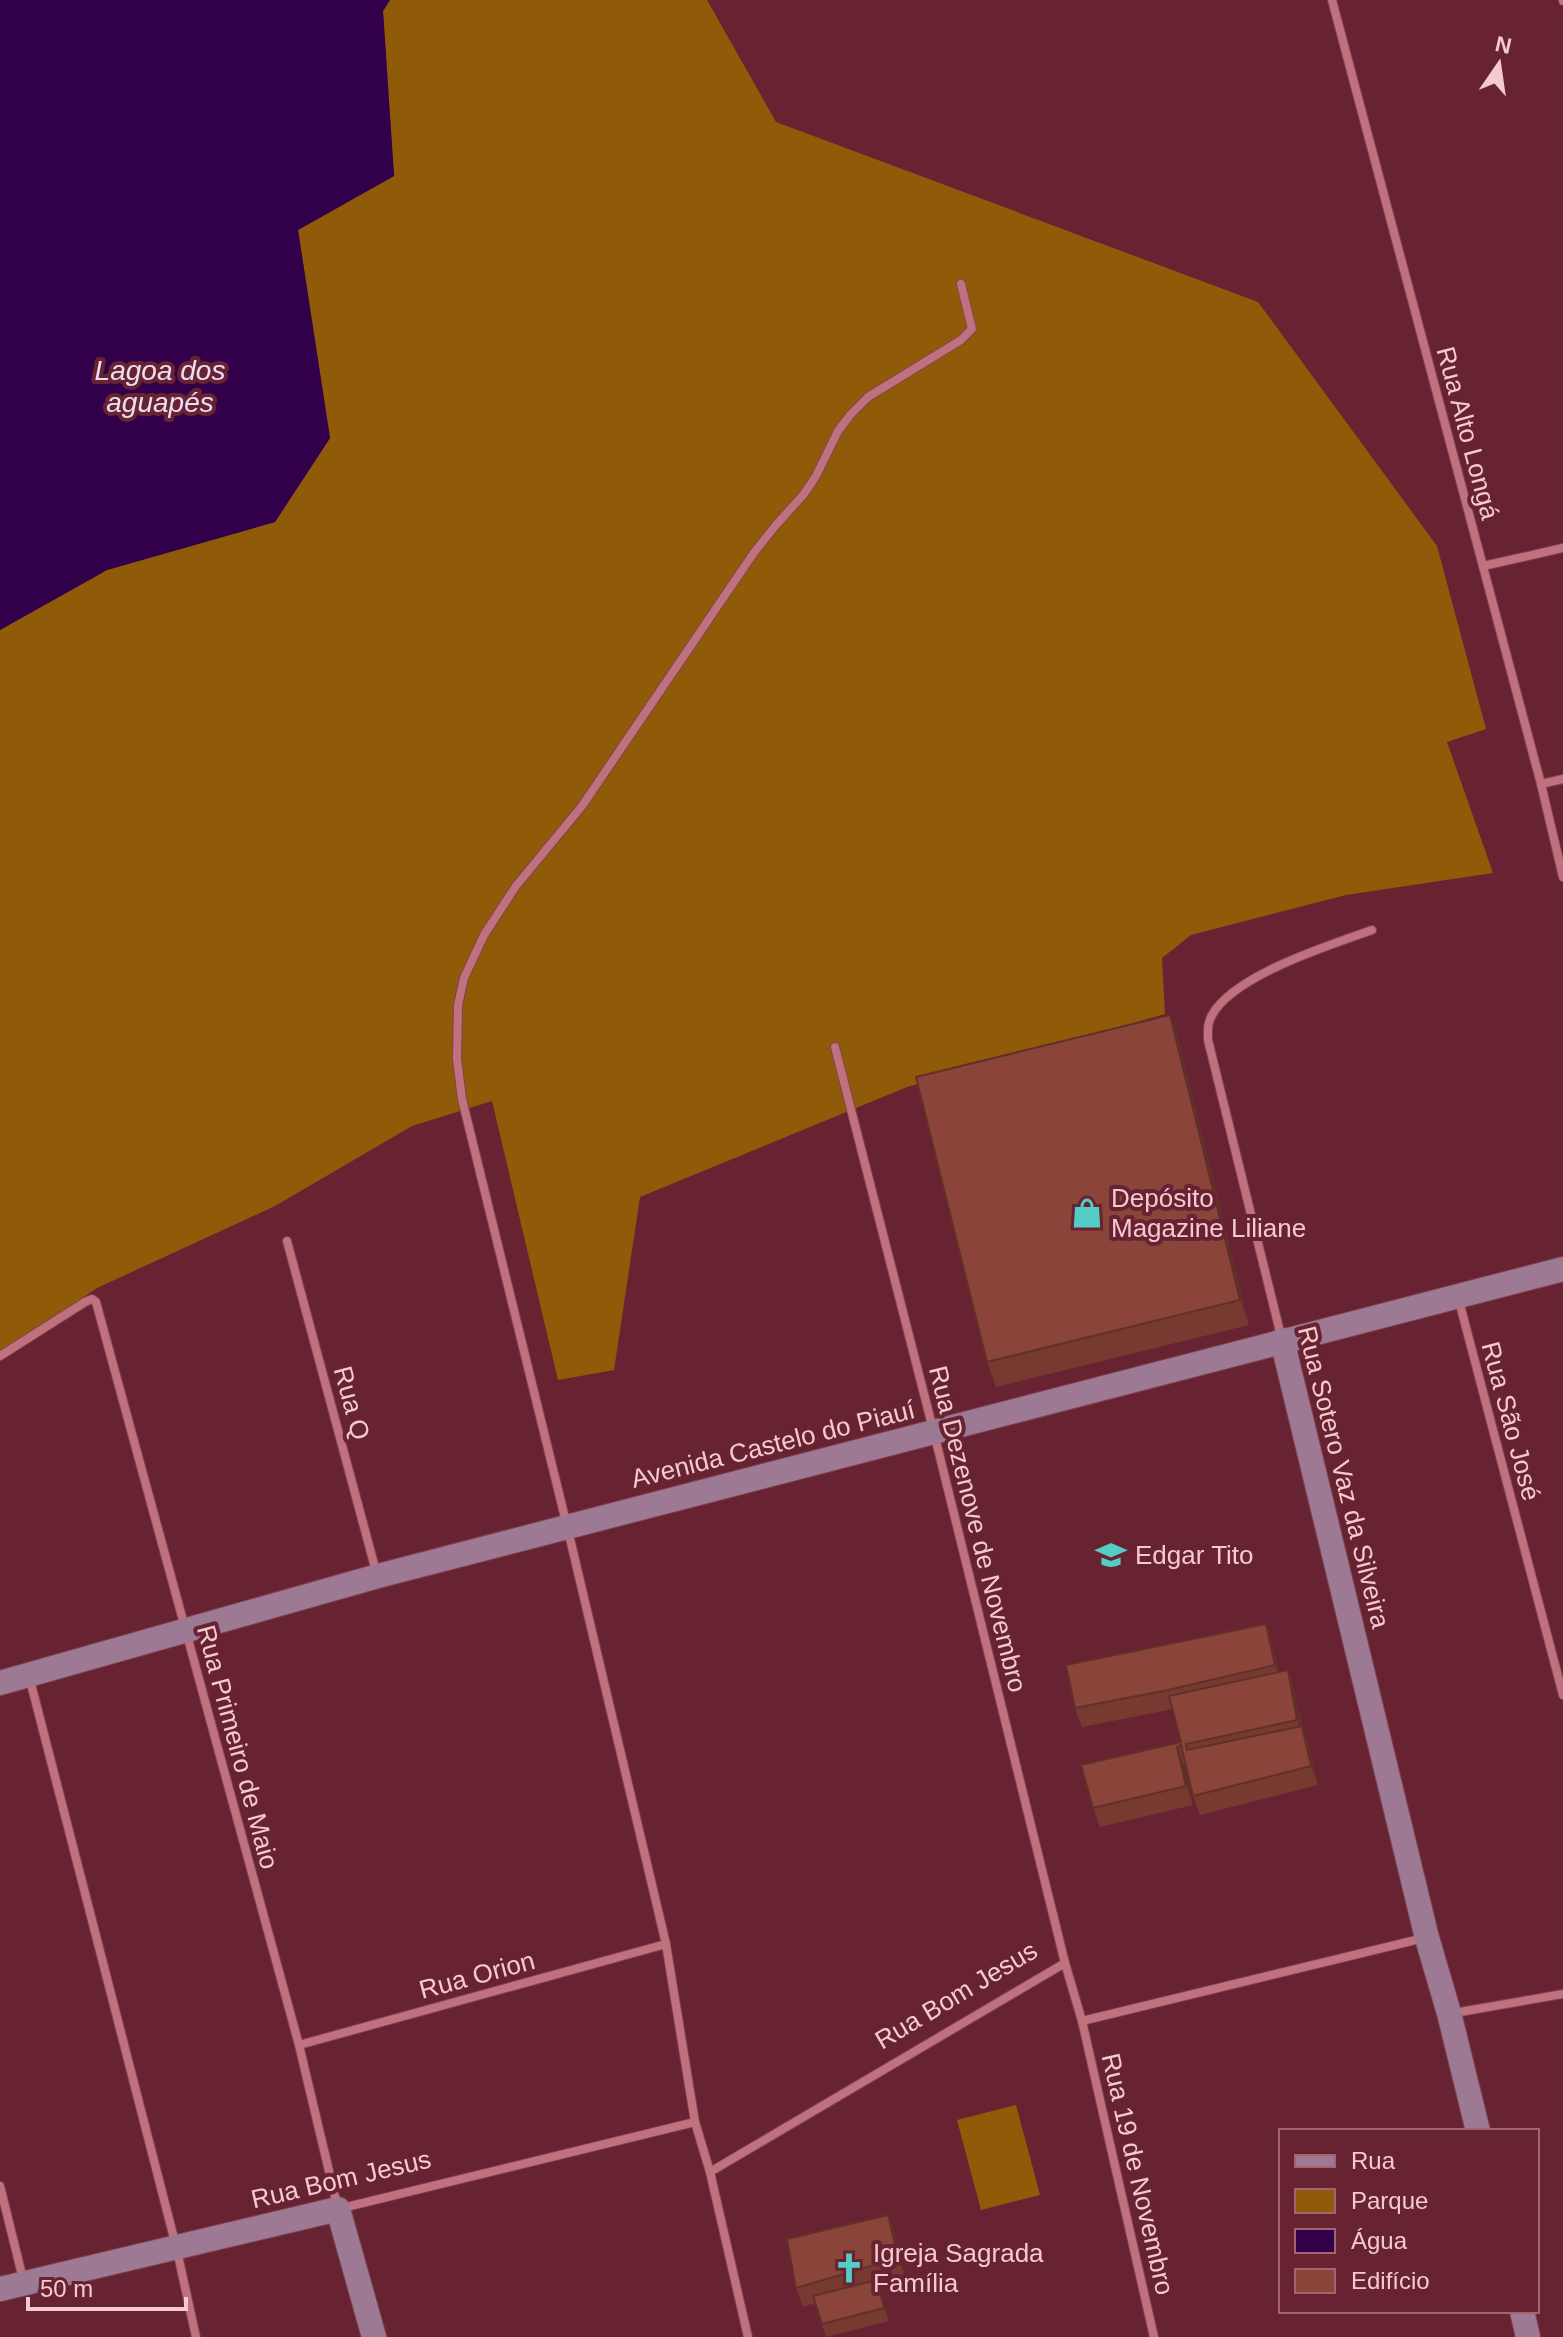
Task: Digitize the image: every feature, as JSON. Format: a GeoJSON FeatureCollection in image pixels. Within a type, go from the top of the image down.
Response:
{"type":"FeatureCollection","features":[{"type":"Feature","properties":{"kind":"main road","name":"Avenida Castelo do Piauí"},"geometry":{"type":"LineString","coordinates":[[0,1683],[378,1576],[1563,1269]]}},
{"type":"Feature","properties":{"kind":"main road","name":"Rua Sotero Vaz da Silveira"},"geometry":{"type":"LineString","coordinates":[[1282,1340],[1427,1938],[1478,2129]]}},
{"type":"Feature","properties":{"kind":"main road","name":"Rua Bom Jesus"},"geometry":{"type":"LineString","coordinates":[[0,2289],[338,2209]]}},
{"type":"Feature","properties":{"kind":"main road"},"geometry":{"type":"LineString","coordinates":[[338,2209],[374,2337]]}},
{"type":"Feature","properties":{"kind":"main road"},"geometry":{"type":"LineString","coordinates":[[1522,2313],[1528,2337]]}},
{"type":"Feature","properties":{"kind":"street","name":"Rua Alto Longá"},"geometry":{"type":"LineString","coordinates":[[1332,0],[1541,784],[1563,877]]}},
{"type":"Feature","properties":{"kind":"street"},"geometry":{"type":"LineString","coordinates":[[748,2337],[710,2172],[695,2122],[666,1944],[462,1099],[456,1043],[458,1005],[464,978],[493,918],[582,806],[753,554],[804,494],[838,431],[868,397],[961,340],[972,329],[961,284]]}},
{"type":"Feature","properties":{"kind":"street"},"geometry":{"type":"LineString","coordinates":[[1483,566],[1563,548]]}},
{"type":"Feature","properties":{"kind":"street"},"geometry":{"type":"LineString","coordinates":[[1541,784],[1563,779]]}},
{"type":"Feature","properties":{"kind":"street","name":"Rua Sotero Vaz da Silveira"},"geometry":{"type":"LineString","coordinates":[[1282,1340],[1208,1040],[1208,1025],[1225,1001],[1263,974],[1372,930]]}},
{"type":"Feature","properties":{"kind":"street","name":"Rua Dezenove de Novembro"},"geometry":{"type":"LineString","coordinates":[[835,1047],[1082,2021]]}},
{"type":"Feature","properties":{"kind":"street","name":"Rua Q"},"geometry":{"type":"LineString","coordinates":[[287,1241],[378,1576]]}},
{"type":"Feature","properties":{"kind":"street","name":"Rua São José"},"geometry":{"type":"LineString","coordinates":[[1457,1296],[1563,1695]]}},
{"type":"Feature","properties":{"kind":"street","name":"Rua Primeiro de Maio"},"geometry":{"type":"LineString","coordinates":[[0,1356],[92,1299],[96,1302],[299,2045],[338,2209]]}},
{"type":"Feature","properties":{"kind":"street"},"geometry":{"type":"LineString","coordinates":[[29,1676],[176,2246],[196,2337]]}},
{"type":"Feature","properties":{"kind":"street"},"geometry":{"type":"LineString","coordinates":[[1082,2021],[1427,1938]]}},
{"type":"Feature","properties":{"kind":"street","name":"Rua Orion"},"geometry":{"type":"LineString","coordinates":[[299,2045],[666,1944]]}},
{"type":"Feature","properties":{"kind":"street","name":"Rua Bom Jesus"},"geometry":{"type":"LineString","coordinates":[[710,2172],[1065,1963]]}},
{"type":"Feature","properties":{"kind":"street"},"geometry":{"type":"LineString","coordinates":[[1449,2013],[1563,1994]]}},
{"type":"Feature","properties":{"kind":"street","name":"Rua 19 de Novembro"},"geometry":{"type":"LineString","coordinates":[[1082,2021],[1154,2337]]}},
{"type":"Feature","properties":{"kind":"street","name":"Rua Bom Jesus"},"geometry":{"type":"LineString","coordinates":[[338,2209],[695,2122]]}},
{"type":"Feature","properties":{"kind":"street"},"geometry":{"type":"LineString","coordinates":[[0,2186],[24,2283]]}},
{"type":"Feature","properties":{"kind":"green space"},"geometry":{"type":"Polygon","coordinates":[[[390,0],[707,0],[776,122],[1258,302],[1437,546],[1486,729],[1447,742],[1493,873],[1346,895],[1191,935],[1162,958],[1165,1014],[907,1087],[640,1197],[614,1370],[558,1380],[492,1101],[412,1126],[275,1206],[97,1288],[0,1354],[0,630],[107,570],[275,522],[330,438],[298,230],[394,176],[383,11],[390,0]]]}},
{"type":"Feature","properties":{"kind":"green space"},"geometry":{"type":"Polygon","coordinates":[[[1016,2105],[1040,2195],[981,2210],[957,2120],[1016,2105]]]}},
{"type":"Feature","properties":{"kind":"water","name":"Lagoa dos aguapés"},"geometry":{"type":"Polygon","coordinates":[[[0,0],[390,0],[383,11],[394,176],[298,230],[330,438],[275,522],[107,570],[0,630],[0,0]]]}},
{"type":"Feature","properties":{"kind":"building","name":"Depósito Magazine Liliane"},"geometry":{"type":"Polygon","coordinates":[[[1170,1015],[1240,1300],[987,1362],[916,1077],[1170,1015]]]}},
{"type":"Feature","properties":{"kind":"building"},"geometry":{"type":"Polygon","coordinates":[[[1266,1624],[1275,1665],[1075,1708],[1066,1665],[1266,1624]]]}},
{"type":"Feature","properties":{"kind":"building"},"geometry":{"type":"Polygon","coordinates":[[[1288,1670],[1297,1720],[1186,1744],[1187,1750],[1302,1726],[1311,1766],[1193,1796],[1181,1745],[1177,1747],[1186,1786],[1093,1808],[1081,1765],[1181,1742],[1169,1696],[1288,1670]]]}},
{"type":"Feature","properties":{"kind":"building"},"geometry":{"type":"Polygon","coordinates":[[[888,2215],[898,2258],[796,2288],[787,2239],[888,2215]]]}},
{"type":"Feature","properties":{"kind":"building"},"geometry":{"type":"Polygon","coordinates":[[[877,2280],[884,2308],[822,2324],[813,2296],[877,2280]]]}},
{"type":"Feature","properties":{"kind":"place","name":"Depósito Magazine Liliane"},"geometry":{"type":"Point","coordinates":[1087,1213]}},
{"type":"Feature","properties":{"kind":"place","name":"Edgar Tito"},"geometry":{"type":"Point","coordinates":[1111,1555]}},
{"type":"Feature","properties":{"kind":"place","name":"Igreja Sagrada Família"},"geometry":{"type":"Point","coordinates":[849,2268]}}]}
